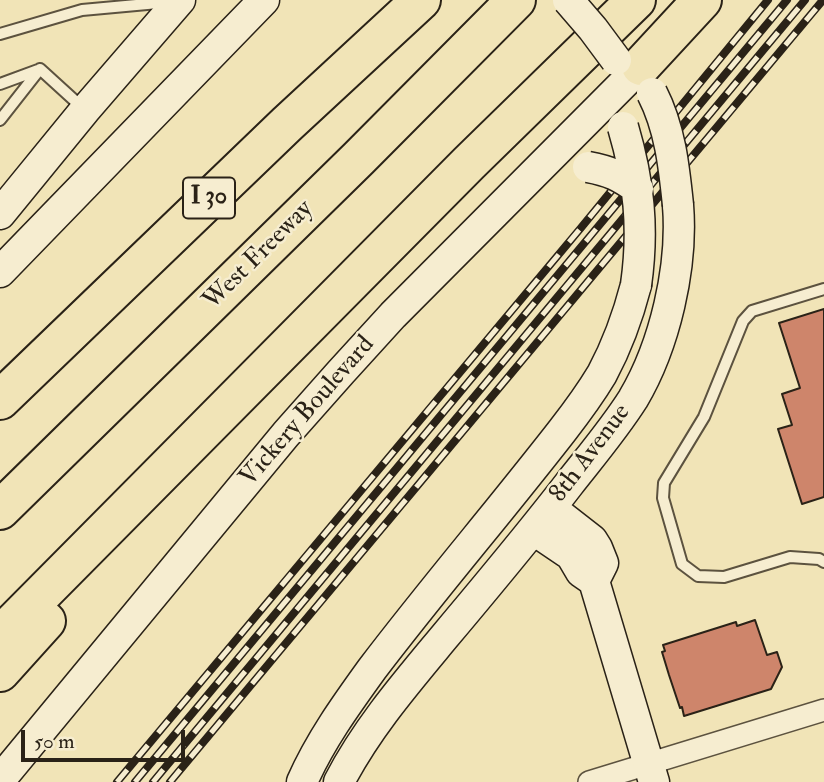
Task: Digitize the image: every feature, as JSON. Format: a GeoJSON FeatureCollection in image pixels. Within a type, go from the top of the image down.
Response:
{"type":"FeatureCollection","features":[{"type":"Feature","properties":{"kind":"highway","name":"I 30"},"geometry":{"type":"LineString","coordinates":[[0,400],[287,124],[421,0]]}},
{"type":"Feature","properties":{"kind":"highway","name":"West Freeway"},"geometry":{"type":"LineString","coordinates":[[0,510],[516,0]]}},
{"type":"Feature","properties":{"kind":"highway"},"geometry":{"type":"LineString","coordinates":[[0,636],[531,101],[636,0]]}},
{"type":"Feature","properties":{"kind":"highway"},"geometry":{"type":"LineString","coordinates":[[637,73],[702,0]]}},
{"type":"Feature","properties":{"kind":"highway"},"geometry":{"type":"LineString","coordinates":[[0,672],[347,286]]}},
{"type":"Feature","properties":{"kind":"main road"},"geometry":{"type":"LineString","coordinates":[[0,272],[264,0]]}},
{"type":"Feature","properties":{"kind":"main road","name":"8th Avenue"},"geometry":{"type":"LineString","coordinates":[[339,782],[355,752],[396,694],[542,519],[612,430],[633,398],[660,341],[668,311],[679,217],[673,158],[664,119],[637,73],[568,0]]}},
{"type":"Feature","properties":{"kind":"main road"},"geometry":{"type":"LineString","coordinates":[[0,214],[179,1]]}},
{"type":"Feature","properties":{"kind":"main road"},"geometry":{"type":"LineString","coordinates":[[612,96],[637,73]]}},
{"type":"Feature","properties":{"kind":"main road","name":"8th Avenue"},"geometry":{"type":"LineString","coordinates":[[302,782],[329,730],[365,678],[528,475],[587,397],[614,350],[636,285],[641,221],[630,150],[612,96]]}},
{"type":"Feature","properties":{"kind":"main road","name":"Vickery Boulevard"},"geometry":{"type":"LineString","coordinates":[[0,780],[286,434],[393,315],[612,96]]}},
{"type":"Feature","properties":{"kind":"main road"},"geometry":{"type":"LineString","coordinates":[[518,189],[574,169],[589,167],[619,175],[638,189]]}},
{"type":"Feature","properties":{"kind":"main road"},"geometry":{"type":"LineString","coordinates":[[542,519],[581,572],[594,581],[651,773]]}},
{"type":"Feature","properties":{"kind":"street"},"geometry":{"type":"LineString","coordinates":[[589,782],[651,773],[824,710]]}},
{"type":"Feature","properties":{"kind":"lane"},"geometry":{"type":"LineString","coordinates":[[0,34],[82,10],[179,1]]}},
{"type":"Feature","properties":{"kind":"lane"},"geometry":{"type":"LineString","coordinates":[[40,69],[85,110]]}},
{"type":"Feature","properties":{"kind":"lane"},"geometry":{"type":"LineString","coordinates":[[0,84],[40,69]]}},
{"type":"Feature","properties":{"kind":"lane"},"geometry":{"type":"LineString","coordinates":[[0,120],[40,69]]}},
{"type":"Feature","properties":{"kind":"lane"},"geometry":{"type":"LineString","coordinates":[[824,289],[752,311],[743,321],[704,417],[664,483],[663,498],[682,564],[698,576],[724,577],[790,557],[819,559],[824,562]]}},
{"type":"Feature","properties":{"kind":"building"},"geometry":{"type":"Polygon","coordinates":[[[824,309],[824,497],[802,504],[778,429],[792,425],[782,394],[800,388],[779,323],[824,309]]]}},
{"type":"Feature","properties":{"kind":"building"},"geometry":{"type":"Polygon","coordinates":[[[755,620],[767,655],[777,652],[782,667],[771,689],[684,716],[662,652],[665,651],[663,645],[736,622],[737,626],[755,620]]]}},
{"type":"Feature","properties":{"kind":"railway"},"geometry":{"type":"LineString","coordinates":[[117,782],[768,0]]}},
{"type":"Feature","properties":{"kind":"railway"},"geometry":{"type":"LineString","coordinates":[[135,782],[787,0]]}},
{"type":"Feature","properties":{"kind":"railway"},"geometry":{"type":"LineString","coordinates":[[153,782],[805,0]]}},
{"type":"Feature","properties":{"kind":"railway"},"geometry":{"type":"LineString","coordinates":[[170,782],[823,0]]}}]}
